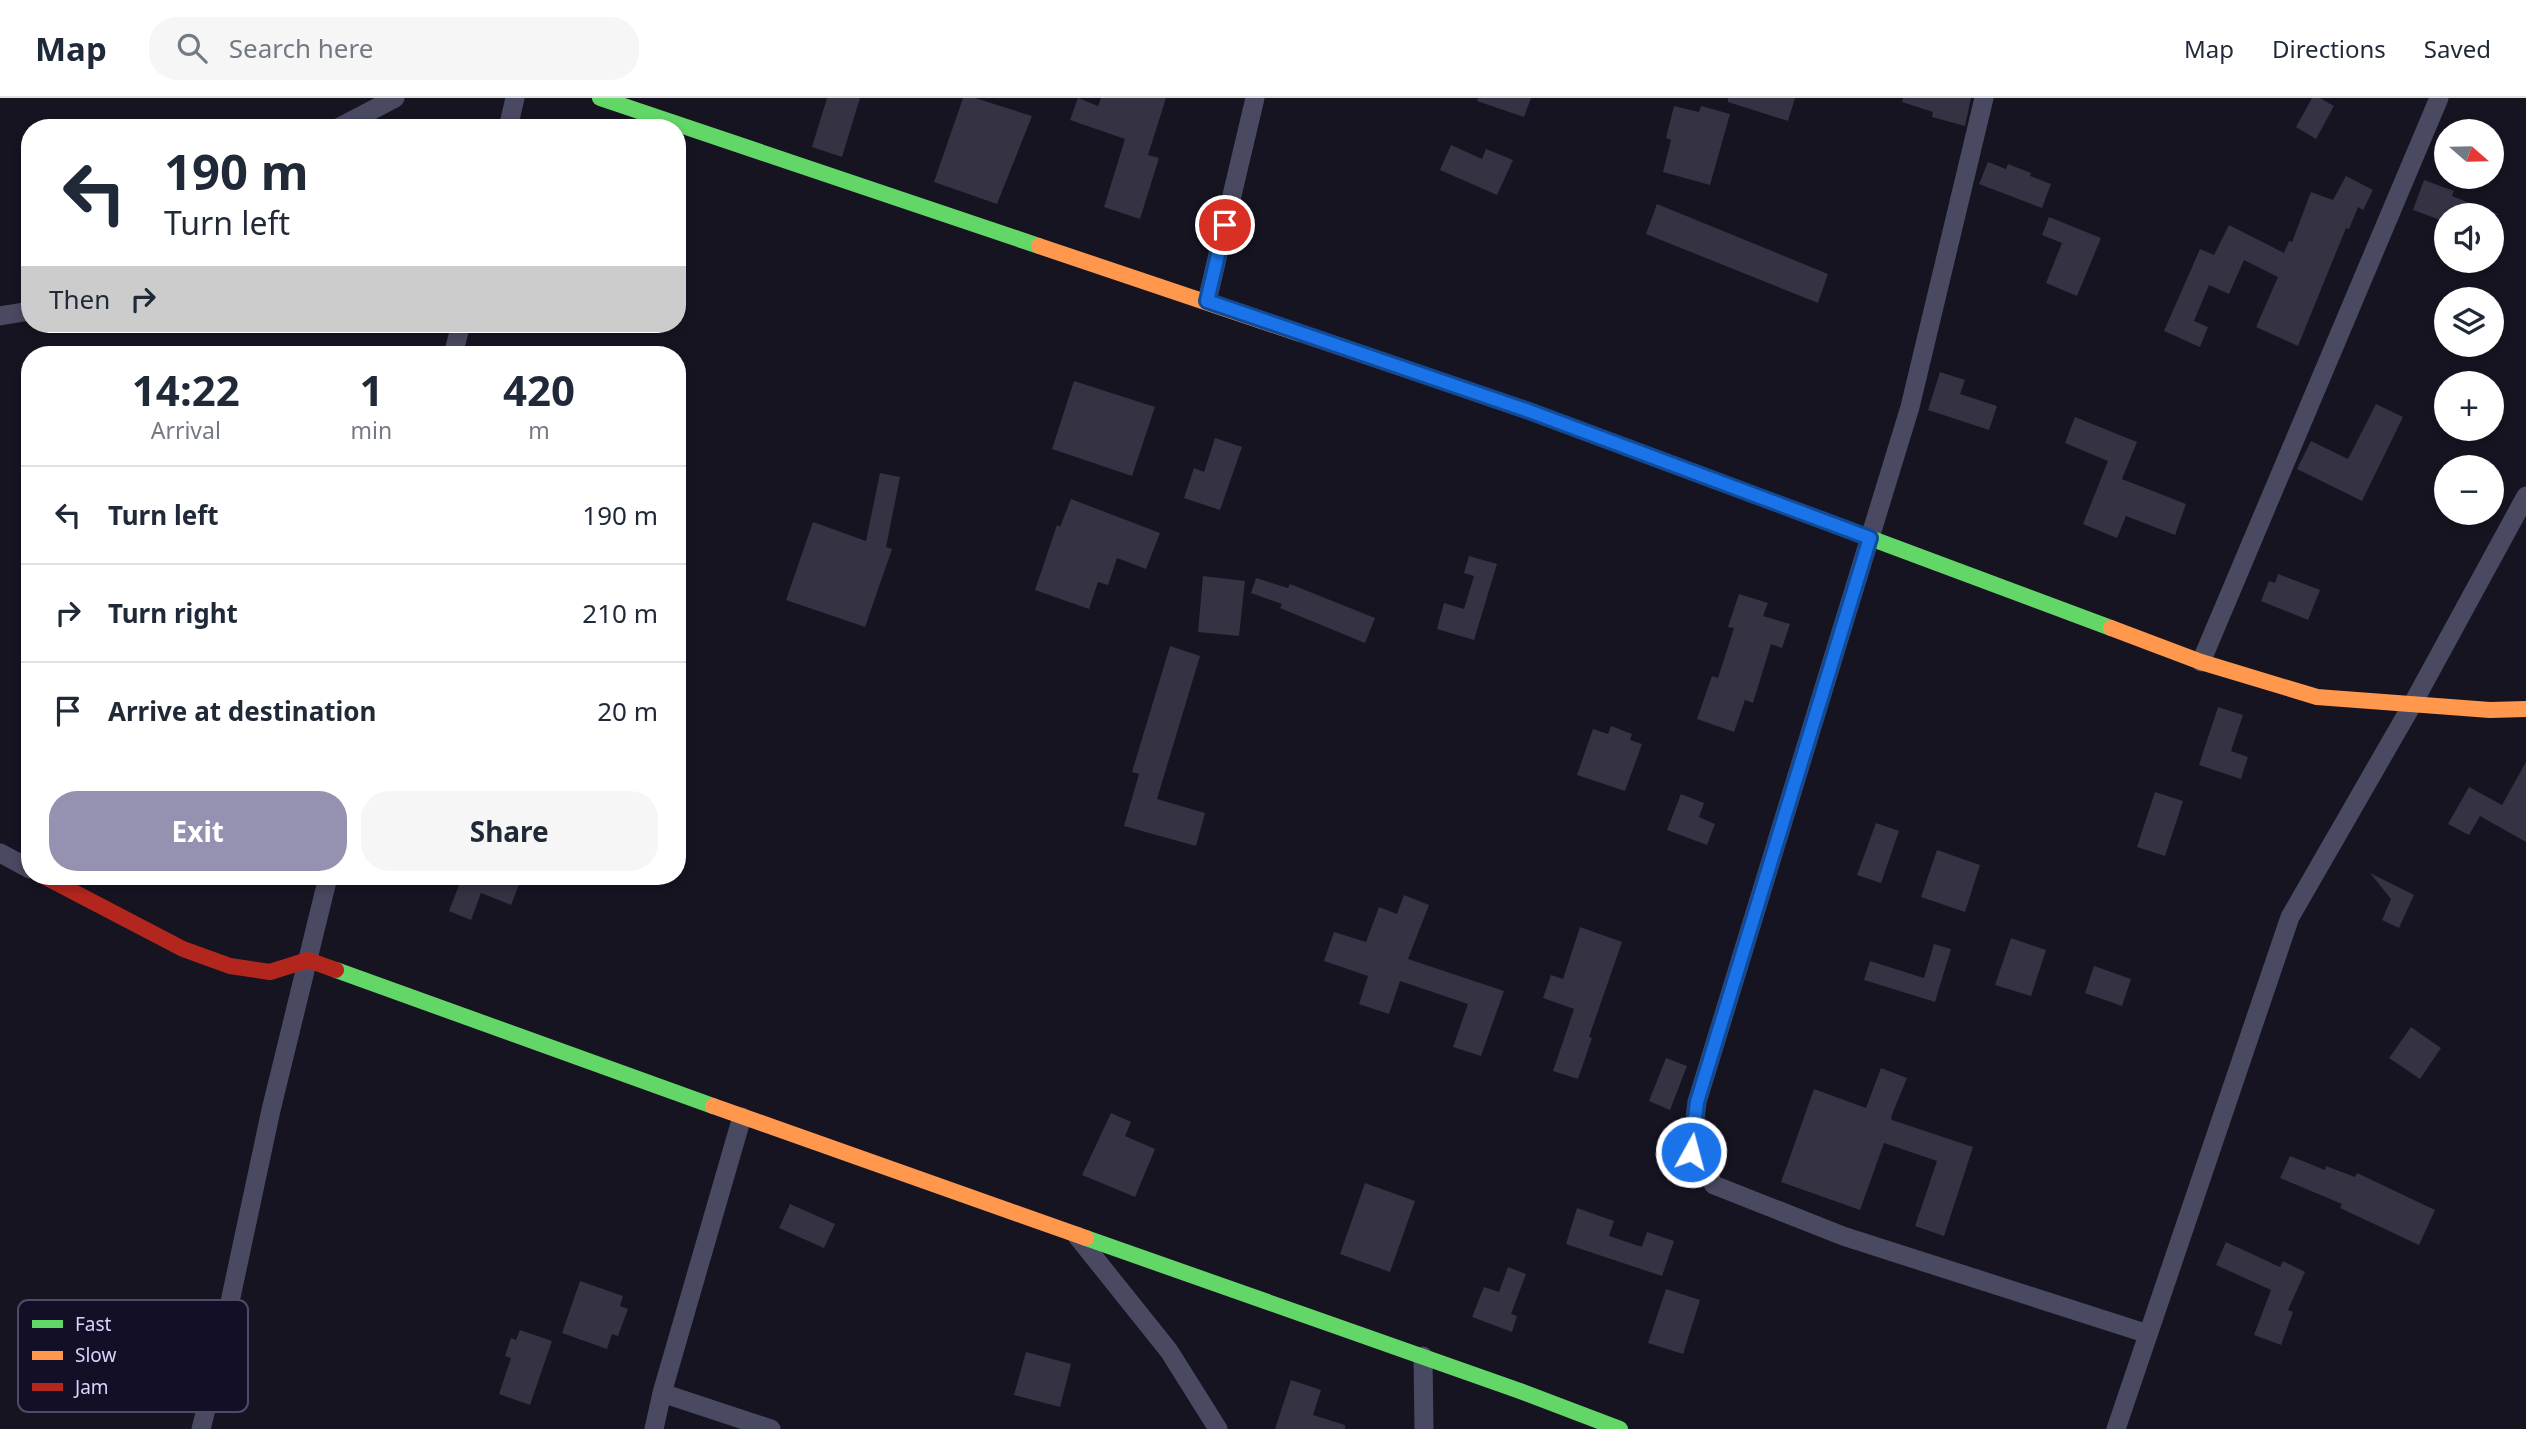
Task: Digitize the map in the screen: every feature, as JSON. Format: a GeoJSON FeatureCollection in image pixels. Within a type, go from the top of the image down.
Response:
{"type":"FeatureCollection","features":[{"type":"Feature","properties":{"kind":"street"},"geometry":{"type":"LineString","coordinates":[[355,119],[395,98]]}},
{"type":"Feature","properties":{"kind":"street"},"geometry":{"type":"LineString","coordinates":[[510,119],[515,98]]}},
{"type":"Feature","properties":{"kind":"street"},"geometry":{"type":"LineString","coordinates":[[600,98],[663,119]]}},
{"type":"Feature","properties":{"kind":"street"},"geometry":{"type":"LineString","coordinates":[[1207,301],[1255,98]]}},
{"type":"Feature","properties":{"kind":"street"},"geometry":{"type":"LineString","coordinates":[[1984,98],[1910,407],[1697,1102],[1691,1152],[1714,1185],[1843,1236],[2148,1334]]}},
{"type":"Feature","properties":{"kind":"street"},"geometry":{"type":"LineString","coordinates":[[2201,662],[2439,98]]}},
{"type":"Feature","properties":{"kind":"street"},"geometry":{"type":"LineString","coordinates":[[686,127],[1529,411],[2201,662],[2317,697],[2490,710],[2526,709]]}},
{"type":"Feature","properties":{"kind":"street"},"geometry":{"type":"LineString","coordinates":[[0,316],[21,312]]}},
{"type":"Feature","properties":{"kind":"street"},"geometry":{"type":"LineString","coordinates":[[2116,1429],[2290,917],[2412,705],[2526,496]]}},
{"type":"Feature","properties":{"kind":"street"},"geometry":{"type":"LineString","coordinates":[[0,853],[21,864]]}},
{"type":"Feature","properties":{"kind":"street"},"geometry":{"type":"LineString","coordinates":[[60,885],[183,949],[230,965],[270,972],[308,960],[742,1117],[1423,1356],[1620,1429]]}},
{"type":"Feature","properties":{"kind":"street"},"geometry":{"type":"LineString","coordinates":[[230,1300],[271,1110],[326,885]]}},
{"type":"Feature","properties":{"kind":"street"},"geometry":{"type":"LineString","coordinates":[[654,1429],[742,1117]]}},
{"type":"Feature","properties":{"kind":"street"},"geometry":{"type":"LineString","coordinates":[[1077,1235],[1169,1351],[1218,1429]]}},
{"type":"Feature","properties":{"kind":"street"},"geometry":{"type":"LineString","coordinates":[[1423,1356],[1424,1429]]}},
{"type":"Feature","properties":{"kind":"street"},"geometry":{"type":"LineString","coordinates":[[662,1393],[771,1429]]}},
{"type":"Feature","properties":{"kind":"street"},"geometry":{"type":"LineString","coordinates":[[201,1429],[205,1412]]}},
{"type":"Feature","properties":{"kind":"building"},"geometry":{"type":"Polygon","coordinates":[[[827,98],[860,98],[842,157],[812,147],[827,98]]]}},
{"type":"Feature","properties":{"kind":"building"},"geometry":{"type":"Polygon","coordinates":[[[963,98],[975,98],[1032,116],[997,204],[934,182],[963,98]]]}},
{"type":"Feature","properties":{"kind":"building"},"geometry":{"type":"Polygon","coordinates":[[[1078,98],[1098,106],[1101,98],[1166,98],[1148,155],[1159,158],[1140,219],[1104,207],[1125,139],[1070,120],[1078,98]]]}},
{"type":"Feature","properties":{"kind":"building"},"geometry":{"type":"Polygon","coordinates":[[[1478,98],[1531,98],[1524,117],[1477,101],[1478,98]]]}},
{"type":"Feature","properties":{"kind":"building"},"geometry":{"type":"Polygon","coordinates":[[[1728,98],[1795,98],[1788,121],[1728,102],[1728,98]]]}},
{"type":"Feature","properties":{"kind":"building"},"geometry":{"type":"Polygon","coordinates":[[[1903,98],[1971,98],[1965,126],[1932,117],[1933,112],[1902,102],[1903,98]]]}},
{"type":"Feature","properties":{"kind":"building"},"geometry":{"type":"Polygon","coordinates":[[[2312,98],[2320,98],[2334,106],[2316,139],[2296,127],[2312,98]]]}},
{"type":"Feature","properties":{"kind":"building"},"geometry":{"type":"Polygon","coordinates":[[[1674,106],[1699,112],[1701,106],[1730,114],[1710,185],[1663,172],[1671,140],[1666,138],[1674,106]]]}},
{"type":"Feature","properties":{"kind":"building"},"geometry":{"type":"Polygon","coordinates":[[[1451,145],[1482,159],[1486,149],[1513,160],[1497,195],[1440,170],[1451,145]]]}},
{"type":"Feature","properties":{"kind":"building"},"geometry":{"type":"Polygon","coordinates":[[[1988,162],[2006,169],[2008,164],[2051,184],[2042,208],[1979,184],[1988,162]]]}},
{"type":"Feature","properties":{"kind":"building"},"geometry":{"type":"Polygon","coordinates":[[[2346,176],[2373,190],[2363,210],[2358,207],[2349,229],[2346,228],[2298,346],[2256,327],[2278,277],[2244,260],[2229,294],[2209,285],[2194,321],[2208,327],[2200,347],[2164,331],[2200,249],[2214,255],[2229,225],[2284,253],[2289,241],[2292,242],[2311,192],[2333,200],[2346,176]]]}},
{"type":"Feature","properties":{"kind":"building"},"geometry":{"type":"Polygon","coordinates":[[[2424,180],[2434,184],[2434,189],[2454,191],[2452,196],[2469,203],[2434,203],[2434,218],[2413,210],[2424,180]]]}},
{"type":"Feature","properties":{"kind":"building"},"geometry":{"type":"Polygon","coordinates":[[[1657,204],[1828,274],[1818,303],[1646,234],[1657,204]]]}},
{"type":"Feature","properties":{"kind":"building"},"geometry":{"type":"Polygon","coordinates":[[[2049,217],[2101,238],[2077,296],[2046,283],[2062,243],[2042,235],[2049,217]]]}},
{"type":"Feature","properties":{"kind":"building"},"geometry":{"type":"Polygon","coordinates":[[[1940,372],[1965,380],[1960,394],[1997,406],[1989,430],[1928,410],[1940,372]]]}},
{"type":"Feature","properties":{"kind":"building"},"geometry":{"type":"Polygon","coordinates":[[[1074,381],[1155,407],[1132,476],[1052,449],[1074,381]]]}},
{"type":"Feature","properties":{"kind":"building"},"geometry":{"type":"Polygon","coordinates":[[[2376,404],[2403,417],[2362,501],[2297,469],[2311,441],[2348,459],[2376,404]]]}},
{"type":"Feature","properties":{"kind":"building"},"geometry":{"type":"Polygon","coordinates":[[[2075,417],[2137,442],[2122,479],[2186,504],[2175,535],[2126,516],[2117,538],[2083,524],[2108,461],[2065,443],[2075,417]]]}},
{"type":"Feature","properties":{"kind":"building"},"geometry":{"type":"Polygon","coordinates":[[[1215,438],[1242,447],[1220,510],[1184,498],[1194,468],[1204,472],[1215,438]]]}},
{"type":"Feature","properties":{"kind":"building"},"geometry":{"type":"Polygon","coordinates":[[[880,473],[900,477],[886,547],[892,549],[865,627],[786,600],[813,522],[866,541],[880,473]]]}},
{"type":"Feature","properties":{"kind":"building"},"geometry":{"type":"Polygon","coordinates":[[[1071,499],[1160,533],[1146,569],[1117,558],[1108,585],[1098,582],[1089,609],[1035,590],[1057,525],[1060,527],[1071,499]]]}},
{"type":"Feature","properties":{"kind":"building"},"geometry":{"type":"Polygon","coordinates":[[[1469,556],[1497,564],[1474,640],[1437,629],[1444,603],[1464,609],[1474,576],[1464,573],[1469,556]]]}},
{"type":"Feature","properties":{"kind":"building"},"geometry":{"type":"Polygon","coordinates":[[[2278,574],[2320,590],[2308,620],[2261,601],[2269,581],[2275,583],[2278,574]]]}},
{"type":"Feature","properties":{"kind":"building"},"geometry":{"type":"Polygon","coordinates":[[[1203,576],[1245,581],[1239,636],[1198,632],[1203,576]]]}},
{"type":"Feature","properties":{"kind":"building"},"geometry":{"type":"Polygon","coordinates":[[[1256,578],[1288,588],[1290,584],[1375,618],[1365,643],[1280,608],[1282,604],[1251,593],[1256,578]]]}},
{"type":"Feature","properties":{"kind":"building"},"geometry":{"type":"Polygon","coordinates":[[[1739,594],[1768,603],[1763,616],[1790,624],[1782,648],[1771,644],[1753,703],[1745,700],[1734,732],[1697,719],[1712,676],[1718,678],[1734,628],[1728,627],[1739,594]]]}},
{"type":"Feature","properties":{"kind":"building"},"geometry":{"type":"Polygon","coordinates":[[[1170,646],[1200,656],[1157,799],[1205,813],[1196,846],[1124,826],[1139,774],[1132,772],[1170,646]]]}},
{"type":"Feature","properties":{"kind":"building"},"geometry":{"type":"Polygon","coordinates":[[[2218,707],[2243,715],[2231,751],[2248,757],[2241,779],[2199,765],[2218,707]]]}},
{"type":"Feature","properties":{"kind":"building"},"geometry":{"type":"Polygon","coordinates":[[[1611,726],[1632,734],[1630,740],[1642,744],[1625,791],[1577,775],[1593,729],[1608,734],[1611,726]]]}},
{"type":"Feature","properties":{"kind":"building"},"geometry":{"type":"Polygon","coordinates":[[[2526,762],[2526,842],[2480,816],[2469,835],[2448,824],[2469,787],[2502,805],[2526,762]]]}},
{"type":"Feature","properties":{"kind":"building"},"geometry":{"type":"Polygon","coordinates":[[[2155,792],[2183,801],[2165,856],[2137,847],[2155,792]]]}},
{"type":"Feature","properties":{"kind":"building"},"geometry":{"type":"Polygon","coordinates":[[[1681,794],[1704,803],[1699,817],[1715,824],[1707,845],[1667,830],[1681,794]]]}},
{"type":"Feature","properties":{"kind":"building"},"geometry":{"type":"Polygon","coordinates":[[[1876,823],[1899,831],[1881,883],[1857,875],[1876,823]]]}},
{"type":"Feature","properties":{"kind":"building"},"geometry":{"type":"Polygon","coordinates":[[[1937,850],[1980,865],[1965,912],[1921,897],[1937,850]]]}},
{"type":"Feature","properties":{"kind":"building"},"geometry":{"type":"Polygon","coordinates":[[[2370,873],[2414,895],[2399,928],[2382,920],[2391,899],[2370,873]]]}},
{"type":"Feature","properties":{"kind":"building"},"geometry":{"type":"Polygon","coordinates":[[[459,885],[519,885],[511,905],[481,893],[471,920],[449,911],[459,885]]]}},
{"type":"Feature","properties":{"kind":"building"},"geometry":{"type":"Polygon","coordinates":[[[1404,895],[1429,905],[1408,959],[1504,991],[1481,1056],[1453,1047],[1468,1004],[1400,981],[1389,1014],[1359,1004],[1368,976],[1324,961],[1334,932],[1366,942],[1379,907],[1397,914],[1404,895]]]}},
{"type":"Feature","properties":{"kind":"building"},"geometry":{"type":"Polygon","coordinates":[[[1580,927],[1622,942],[1589,1037],[1592,1038],[1578,1079],[1553,1071],[1574,1009],[1543,998],[1551,975],[1563,979],[1580,927]]]}},
{"type":"Feature","properties":{"kind":"building"},"geometry":{"type":"Polygon","coordinates":[[[2011,938],[2046,950],[2031,996],[1995,985],[2011,938]]]}},
{"type":"Feature","properties":{"kind":"building"},"geometry":{"type":"Polygon","coordinates":[[[1934,944],[1951,949],[1935,1002],[1864,980],[1870,961],[1924,978],[1934,944]]]}},
{"type":"Feature","properties":{"kind":"building"},"geometry":{"type":"Polygon","coordinates":[[[2094,966],[2131,979],[2122,1006],[2085,993],[2094,966]]]}},
{"type":"Feature","properties":{"kind":"building"},"geometry":{"type":"Polygon","coordinates":[[[2411,1027],[2441,1048],[2420,1079],[2389,1058],[2411,1027]]]}},
{"type":"Feature","properties":{"kind":"building"},"geometry":{"type":"Polygon","coordinates":[[[1666,1058],[1687,1066],[1670,1110],[1649,1101],[1666,1058]]]}},
{"type":"Feature","properties":{"kind":"building"},"geometry":{"type":"Polygon","coordinates":[[[1881,1068],[1907,1078],[1892,1120],[1973,1147],[1944,1236],[1915,1226],[1937,1161],[1884,1143],[1860,1210],[1781,1182],[1814,1089],[1866,1108],[1881,1068]]]}},
{"type":"Feature","properties":{"kind":"building"},"geometry":{"type":"Polygon","coordinates":[[[1111,1113],[1131,1122],[1125,1136],[1155,1149],[1135,1197],[1082,1175],[1111,1113]]]}},
{"type":"Feature","properties":{"kind":"building"},"geometry":{"type":"Polygon","coordinates":[[[2290,1156],[2325,1170],[2326,1166],[2355,1177],[2357,1173],[2435,1210],[2419,1245],[2340,1208],[2342,1204],[2280,1178],[2290,1156]]]}},
{"type":"Feature","properties":{"kind":"building"},"geometry":{"type":"Polygon","coordinates":[[[1365,1183],[1415,1201],[1390,1272],[1340,1254],[1365,1183]]]}},
{"type":"Feature","properties":{"kind":"building"},"geometry":{"type":"Polygon","coordinates":[[[790,1204],[835,1224],[824,1248],[779,1228],[790,1204]]]}},
{"type":"Feature","properties":{"kind":"building"},"geometry":{"type":"Polygon","coordinates":[[[1577,1208],[1614,1221],[1609,1236],[1642,1247],[1647,1232],[1674,1241],[1662,1276],[1566,1244],[1577,1208]]]}},
{"type":"Feature","properties":{"kind":"building"},"geometry":{"type":"Polygon","coordinates":[[[2226,1242],[2280,1267],[2283,1261],[2305,1272],[2288,1310],[2293,1312],[2281,1345],[2254,1335],[2271,1290],[2216,1265],[2226,1242]]]}},
{"type":"Feature","properties":{"kind":"building"},"geometry":{"type":"Polygon","coordinates":[[[1508,1267],[1526,1274],[1511,1314],[1517,1316],[1512,1332],[1472,1317],[1484,1287],[1499,1292],[1508,1267]]]}},
{"type":"Feature","properties":{"kind":"building"},"geometry":{"type":"Polygon","coordinates":[[[580,1281],[623,1296],[620,1306],[628,1309],[618,1336],[612,1334],[607,1349],[562,1333],[580,1281]]]}},
{"type":"Feature","properties":{"kind":"building"},"geometry":{"type":"Polygon","coordinates":[[[1666,1289],[1700,1300],[1683,1354],[1648,1343],[1666,1289]]]}},
{"type":"Feature","properties":{"kind":"building"},"geometry":{"type":"Polygon","coordinates":[[[520,1330],[552,1341],[530,1405],[499,1394],[511,1358],[505,1356],[511,1338],[516,1340],[520,1330]]]}},
{"type":"Feature","properties":{"kind":"building"},"geometry":{"type":"Polygon","coordinates":[[[1026,1352],[1071,1364],[1060,1407],[1014,1395],[1026,1352]]]}},
{"type":"Feature","properties":{"kind":"building"},"geometry":{"type":"Polygon","coordinates":[[[1291,1380],[1321,1390],[1313,1415],[1345,1425],[1345,1429],[1275,1429],[1291,1380]]]}},
{"type":"Feature","properties":{"kind":"traffic: fast"},"geometry":{"type":"LineString","coordinates":[[600,98],[662,119]]}},
{"type":"Feature","properties":{"kind":"traffic: fast"},"geometry":{"type":"LineString","coordinates":[[686,127],[1039,246]]}},
{"type":"Feature","properties":{"kind":"traffic: fast"},"geometry":{"type":"LineString","coordinates":[[1543,416],[2111,628]]}},
{"type":"Feature","properties":{"kind":"traffic: fast"},"geometry":{"type":"LineString","coordinates":[[336,970],[713,1106]]}},
{"type":"Feature","properties":{"kind":"traffic: fast"},"geometry":{"type":"LineString","coordinates":[[1086,1238],[1520,1391],[1620,1429]]}},
{"type":"Feature","properties":{"kind":"traffic: slow"},"geometry":{"type":"LineString","coordinates":[[1039,246],[1300,334]]}},
{"type":"Feature","properties":{"kind":"traffic: slow"},"geometry":{"type":"LineString","coordinates":[[2111,628],[2201,662],[2317,697],[2490,710],[2526,709]]}},
{"type":"Feature","properties":{"kind":"traffic: slow"},"geometry":{"type":"LineString","coordinates":[[713,1106],[1086,1238]]}},
{"type":"Feature","properties":{"kind":"traffic: jam"},"geometry":{"type":"LineString","coordinates":[[1300,334],[1543,416]]}},
{"type":"Feature","properties":{"kind":"traffic: jam"},"geometry":{"type":"LineString","coordinates":[[60,885],[183,949],[230,966],[270,972],[308,960],[336,970]]}},
{"type":"Feature","properties":{"kind":"route"},"geometry":{"type":"LineString","coordinates":[[1225,225],[1207,301],[1529,411],[1870,538],[1697,1102],[1691,1152]]}}]}
